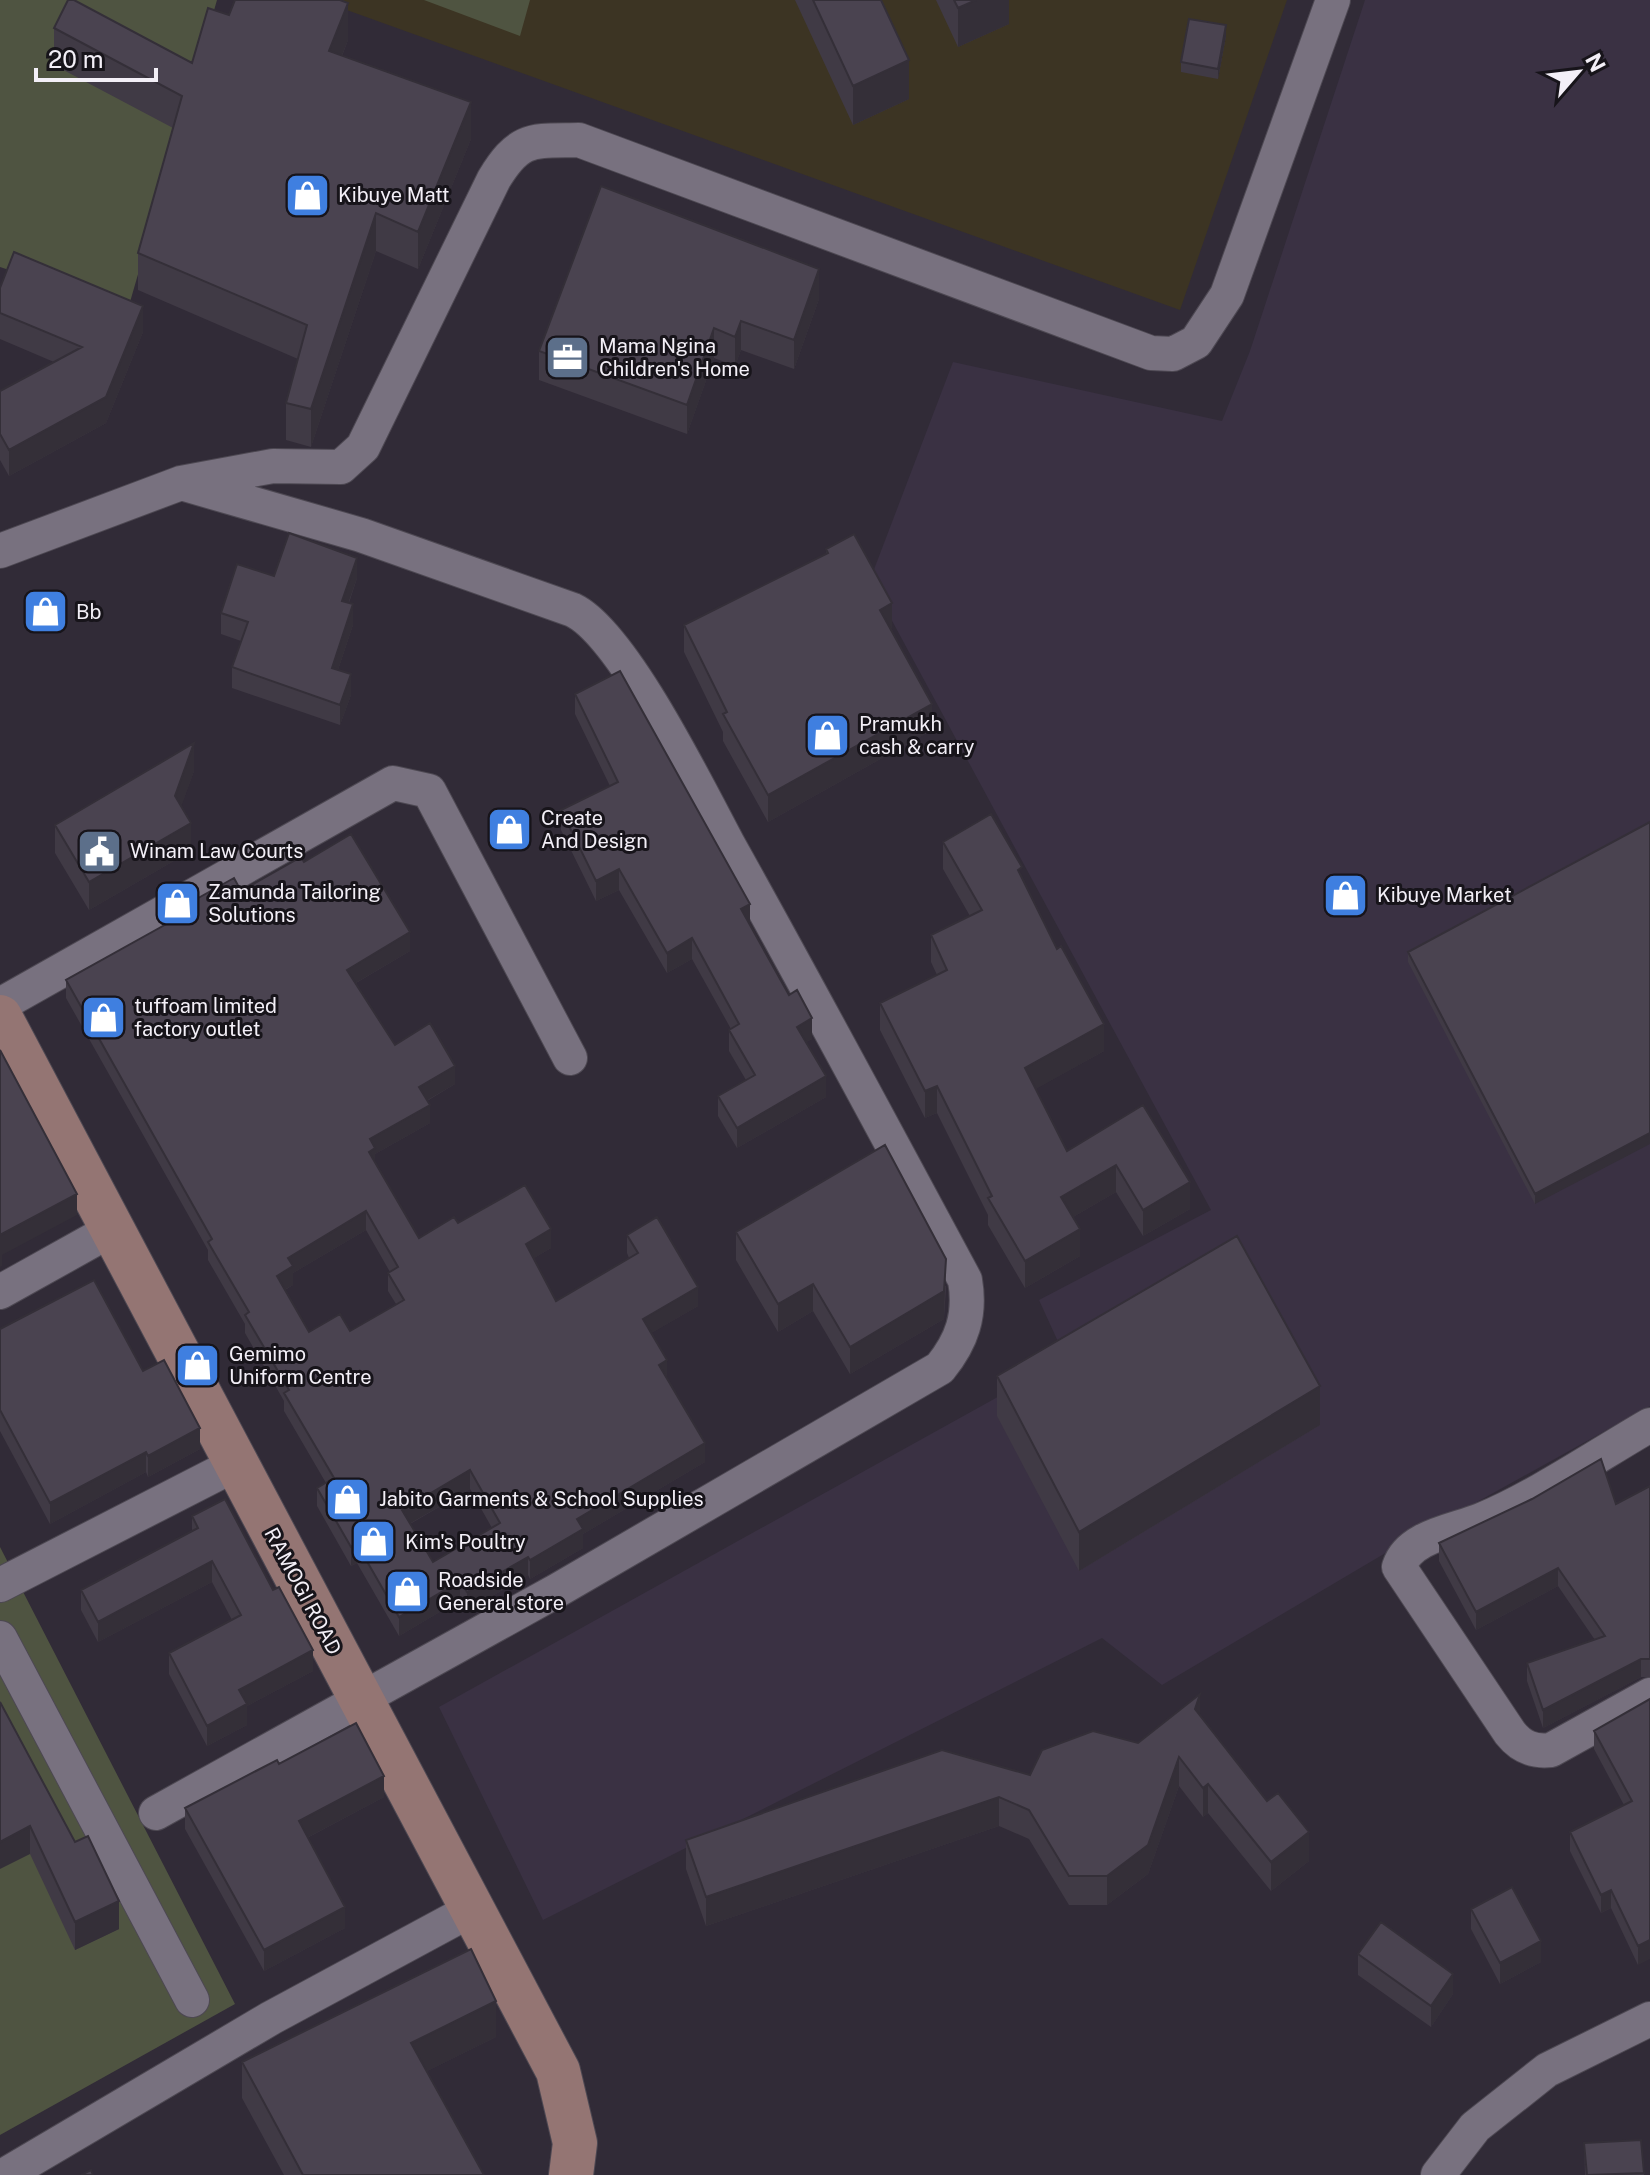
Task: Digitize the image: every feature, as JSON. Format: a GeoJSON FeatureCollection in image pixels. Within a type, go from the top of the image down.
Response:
{"type":"FeatureCollection","features":[{"type":"Feature","properties":{"kind":"street"},"geometry":{"type":"LineString","coordinates":[[0,551],[181,483],[273,466],[327,468],[352,461],[363,447],[494,179],[505,161],[529,141],[579,140],[1151,353],[1173,354],[1196,342],[1227,295],[1333,0]]}},
{"type":"Feature","properties":{"kind":"street"},"geometry":{"type":"LineString","coordinates":[[156,1813],[359,1697],[558,1590],[940,1368],[964,1327],[967,1291],[965,1280],[660,721],[598,628],[573,610],[361,535],[181,483]]}},
{"type":"Feature","properties":{"kind":"street"},"geometry":{"type":"LineString","coordinates":[[0,1005],[393,783],[429,791],[570,1058]]}},
{"type":"Feature","properties":{"kind":"street","name":"RAMOGI ROAD"},"geometry":{"type":"LineString","coordinates":[[0,1017],[558,2071],[575,2143],[571,2175]]}},
{"type":"Feature","properties":{"kind":"street"},"geometry":{"type":"LineString","coordinates":[[0,1292],[111,1230]]}},
{"type":"Feature","properties":{"kind":"street"},"geometry":{"type":"LineString","coordinates":[[1650,1425],[1486,1518],[1413,1545],[1403,1556],[1399,1567],[1510,1733],[1525,1746],[1537,1752],[1551,1750],[1650,1695]]}},
{"type":"Feature","properties":{"kind":"street"},"geometry":{"type":"LineString","coordinates":[[0,1585],[236,1464]]}},
{"type":"Feature","properties":{"kind":"street"},"geometry":{"type":"LineString","coordinates":[[0,1638],[192,2000]]}},
{"type":"Feature","properties":{"kind":"street"},"geometry":{"type":"LineString","coordinates":[[5,2175],[271,2018],[473,1909]]}},
{"type":"Feature","properties":{"kind":"street"},"geometry":{"type":"LineString","coordinates":[[1438,2175],[1475,2127],[1547,2070],[1650,2019]]}},
{"type":"Feature","properties":{"kind":"shaded area"},"geometry":{"type":"Polygon","coordinates":[[[319,0],[1287,0],[1180,310],[319,0]]]}},
{"type":"Feature","properties":{"kind":"shaded area","name":"Kibuye Market"},"geometry":{"type":"Polygon","coordinates":[[[1365,0],[1650,0],[1650,1406],[1394,1548],[1162,1685],[1102,1638],[543,1920],[439,1707],[1066,1359],[1039,1300],[1211,1210],[870,580],[953,362],[1222,421],[1250,351],[1365,0]]]}},
{"type":"Feature","properties":{"kind":"green space"},"geometry":{"type":"Polygon","coordinates":[[[0,0],[217,0],[128,309],[0,267],[0,0]]]}},
{"type":"Feature","properties":{"kind":"green space"},"geometry":{"type":"Polygon","coordinates":[[[424,0],[530,0],[520,36],[424,0]]]}},
{"type":"Feature","properties":{"kind":"green space"},"geometry":{"type":"Polygon","coordinates":[[[0,1547],[235,2004],[0,2135],[0,1547]]]}},
{"type":"Feature","properties":{"kind":"building","name":"Kibuye Matt"},"geometry":{"type":"Polygon","coordinates":[[[68,0],[74,0],[192,63],[208,8],[229,15],[235,0],[340,0],[348,3],[329,51],[471,102],[418,232],[376,213],[311,409],[286,403],[307,325],[138,253],[182,96],[54,28],[68,0]]]}},
{"type":"Feature","properties":{"kind":"building"},"geometry":{"type":"Polygon","coordinates":[[[813,0],[881,0],[909,60],[853,86],[813,0]]]}},
{"type":"Feature","properties":{"kind":"building"},"geometry":{"type":"Polygon","coordinates":[[[954,0],[976,0],[958,8],[954,0]]]}},
{"type":"Feature","properties":{"kind":"building"},"geometry":{"type":"Polygon","coordinates":[[[1189,19],[1226,25],[1218,69],[1181,62],[1189,19]]]}},
{"type":"Feature","properties":{"kind":"building"},"geometry":{"type":"Polygon","coordinates":[[[601,186],[819,269],[794,340],[741,321],[735,337],[714,328],[687,405],[539,351],[601,186]]]}},
{"type":"Feature","properties":{"kind":"building"},"geometry":{"type":"Polygon","coordinates":[[[14,252],[143,306],[106,397],[9,450],[0,434],[0,391],[82,347],[0,313],[0,288],[14,252]]]}},
{"type":"Feature","properties":{"kind":"building"},"geometry":{"type":"Polygon","coordinates":[[[289,533],[357,558],[342,601],[353,604],[332,668],[351,674],[340,705],[232,667],[248,622],[221,613],[237,564],[274,576],[289,533]]]}},
{"type":"Feature","properties":{"kind":"building"},"geometry":{"type":"Polygon","coordinates":[[[854,534],[892,603],[880,610],[932,704],[768,795],[723,714],[727,712],[684,625],[828,553],[826,549],[854,534]]]}},
{"type":"Feature","properties":{"kind":"building"},"geometry":{"type":"Polygon","coordinates":[[[620,671],[750,904],[741,909],[789,995],[797,990],[812,1018],[797,1027],[826,1076],[737,1128],[718,1096],[755,1075],[729,1030],[739,1024],[692,938],[667,953],[619,869],[596,881],[561,810],[618,782],[575,694],[620,671]]]}},
{"type":"Feature","properties":{"kind":"building"},"geometry":{"type":"Polygon","coordinates":[[[194,743],[175,796],[191,823],[89,882],[55,825],[194,743]]]}},
{"type":"Feature","properties":{"kind":"building"},"geometry":{"type":"Polygon","coordinates":[[[991,814],[1022,867],[1018,870],[1057,949],[1061,946],[1104,1024],[1025,1068],[1067,1151],[1143,1105],[1190,1182],[1143,1210],[1116,1165],[1061,1197],[1080,1229],[1025,1261],[988,1198],[992,1196],[937,1086],[925,1091],[880,1003],[947,970],[931,935],[982,910],[943,842],[991,814]]]}},
{"type":"Feature","properties":{"kind":"building"},"geometry":{"type":"Polygon","coordinates":[[[1650,822],[1650,1133],[1535,1194],[1408,952],[1650,822]]]}},
{"type":"Feature","properties":{"kind":"building"},"geometry":{"type":"Polygon","coordinates":[[[351,834],[410,932],[347,970],[395,1045],[430,1023],[455,1066],[419,1087],[430,1105],[370,1139],[375,1148],[369,1152],[419,1238],[454,1217],[458,1223],[525,1185],[551,1229],[526,1244],[556,1301],[638,1253],[627,1235],[657,1217],[698,1287],[643,1319],[667,1360],[659,1365],[705,1443],[577,1519],[583,1529],[530,1560],[528,1557],[467,1592],[460,1581],[399,1617],[357,1544],[351,1547],[317,1488],[334,1478],[284,1393],[289,1390],[245,1315],[249,1312],[208,1242],[212,1239],[66,980],[188,912],[184,906],[234,878],[241,891],[301,857],[304,862],[351,834]],[[366,1211],[288,1258],[293,1266],[277,1276],[309,1332],[340,1314],[350,1331],[404,1300],[388,1273],[398,1267],[366,1211]],[[470,1470],[402,1510],[433,1562],[500,1523],[470,1470]]]}},
{"type":"Feature","properties":{"kind":"building"},"geometry":{"type":"Polygon","coordinates":[[[0,1050],[77,1194],[0,1235],[0,1050]]]}},
{"type":"Feature","properties":{"kind":"building"},"geometry":{"type":"Polygon","coordinates":[[[885,1145],[946,1259],[944,1291],[850,1347],[813,1284],[778,1304],[736,1232],[885,1145]]]}},
{"type":"Feature","properties":{"kind":"building"},"geometry":{"type":"Polygon","coordinates":[[[1237,1236],[1320,1386],[1079,1532],[997,1376],[1237,1236]]]}},
{"type":"Feature","properties":{"kind":"building"},"geometry":{"type":"Polygon","coordinates":[[[94,1280],[143,1371],[164,1360],[200,1428],[148,1456],[146,1452],[50,1503],[0,1410],[0,1329],[94,1280]]]}},
{"type":"Feature","properties":{"kind":"building"},"geometry":{"type":"Polygon","coordinates":[[[1601,1459],[1616,1504],[1650,1486],[1650,1659],[1641,1659],[1543,1710],[1527,1663],[1605,1636],[1558,1568],[1476,1612],[1439,1543],[1532,1499],[1601,1459]]]}},
{"type":"Feature","properties":{"kind":"building"},"geometry":{"type":"Polygon","coordinates":[[[225,1499],[273,1590],[279,1587],[313,1650],[239,1690],[247,1704],[207,1726],[169,1653],[241,1615],[212,1561],[98,1622],[81,1590],[198,1528],[192,1516],[225,1499]]]}},
{"type":"Feature","properties":{"kind":"building"},"geometry":{"type":"Polygon","coordinates":[[[1200,1694],[1195,1709],[1267,1801],[1278,1793],[1309,1832],[1271,1862],[1208,1784],[1203,1788],[1179,1757],[1148,1845],[1107,1876],[1069,1876],[1029,1810],[999,1797],[706,1897],[686,1840],[942,1750],[1030,1775],[1042,1750],[1093,1731],[1138,1743],[1200,1694]]]}},
{"type":"Feature","properties":{"kind":"building"},"geometry":{"type":"Polygon","coordinates":[[[1650,1699],[1650,1940],[1638,1946],[1611,1890],[1601,1895],[1570,1832],[1632,1801],[1594,1731],[1650,1699]]]}},
{"type":"Feature","properties":{"kind":"building"},"geometry":{"type":"Polygon","coordinates":[[[0,1702],[75,1842],[88,1836],[119,1901],[75,1922],[30,1826],[0,1842],[0,1702]]]}},
{"type":"Feature","properties":{"kind":"building"},"geometry":{"type":"Polygon","coordinates":[[[356,1723],[384,1776],[299,1821],[345,1907],[264,1950],[185,1808],[277,1760],[279,1764],[356,1723]]]}},
{"type":"Feature","properties":{"kind":"building"},"geometry":{"type":"Polygon","coordinates":[[[1512,1887],[1541,1941],[1500,1963],[1471,1909],[1512,1887]]]}},
{"type":"Feature","properties":{"kind":"building"},"geometry":{"type":"Polygon","coordinates":[[[1381,1922],[1453,1974],[1431,2006],[1358,1954],[1381,1922]]]}},
{"type":"Feature","properties":{"kind":"building"},"geometry":{"type":"Polygon","coordinates":[[[471,1949],[496,2001],[411,2043],[484,2175],[303,2175],[242,2062],[471,1949]]]}},
{"type":"Feature","properties":{"kind":"building"},"geometry":{"type":"Polygon","coordinates":[[[1641,2140],[1644,2173],[1587,2175],[1584,2143],[1641,2140]]]}},
{"type":"Feature","properties":{"kind":"place","name":"Kibuye Matt"},"geometry":{"type":"Point","coordinates":[307,195]}},
{"type":"Feature","properties":{"kind":"place","name":"Mama Ngina Children's Home"},"geometry":{"type":"Point","coordinates":[568,358]}},
{"type":"Feature","properties":{"kind":"place","name":"Bb"},"geometry":{"type":"Point","coordinates":[45,612]}},
{"type":"Feature","properties":{"kind":"place","name":"Pramukh cash & carry"},"geometry":{"type":"Point","coordinates":[828,736]}},
{"type":"Feature","properties":{"kind":"place","name":"Create And Design"},"geometry":{"type":"Point","coordinates":[510,830]}},
{"type":"Feature","properties":{"kind":"place","name":"Winam Law Courts"},"geometry":{"type":"Point","coordinates":[99,851]}},
{"type":"Feature","properties":{"kind":"place","name":"Kibuye Market"},"geometry":{"type":"Point","coordinates":[1346,895]}},
{"type":"Feature","properties":{"kind":"place","name":"Zamunda Tailoring Solutions"},"geometry":{"type":"Point","coordinates":[177,904]}},
{"type":"Feature","properties":{"kind":"place","name":"tuffoam limited factory outlet"},"geometry":{"type":"Point","coordinates":[103,1017]}},
{"type":"Feature","properties":{"kind":"place","name":"Gemimo Uniform Centre"},"geometry":{"type":"Point","coordinates":[198,1366]}},
{"type":"Feature","properties":{"kind":"place","name":"Jabito Garments & School Supplies"},"geometry":{"type":"Point","coordinates":[348,1499]}},
{"type":"Feature","properties":{"kind":"place","name":"Kim's Poultry"},"geometry":{"type":"Point","coordinates":[374,1542]}},
{"type":"Feature","properties":{"kind":"place","name":"Roadside General store"},"geometry":{"type":"Point","coordinates":[407,1592]}}]}
